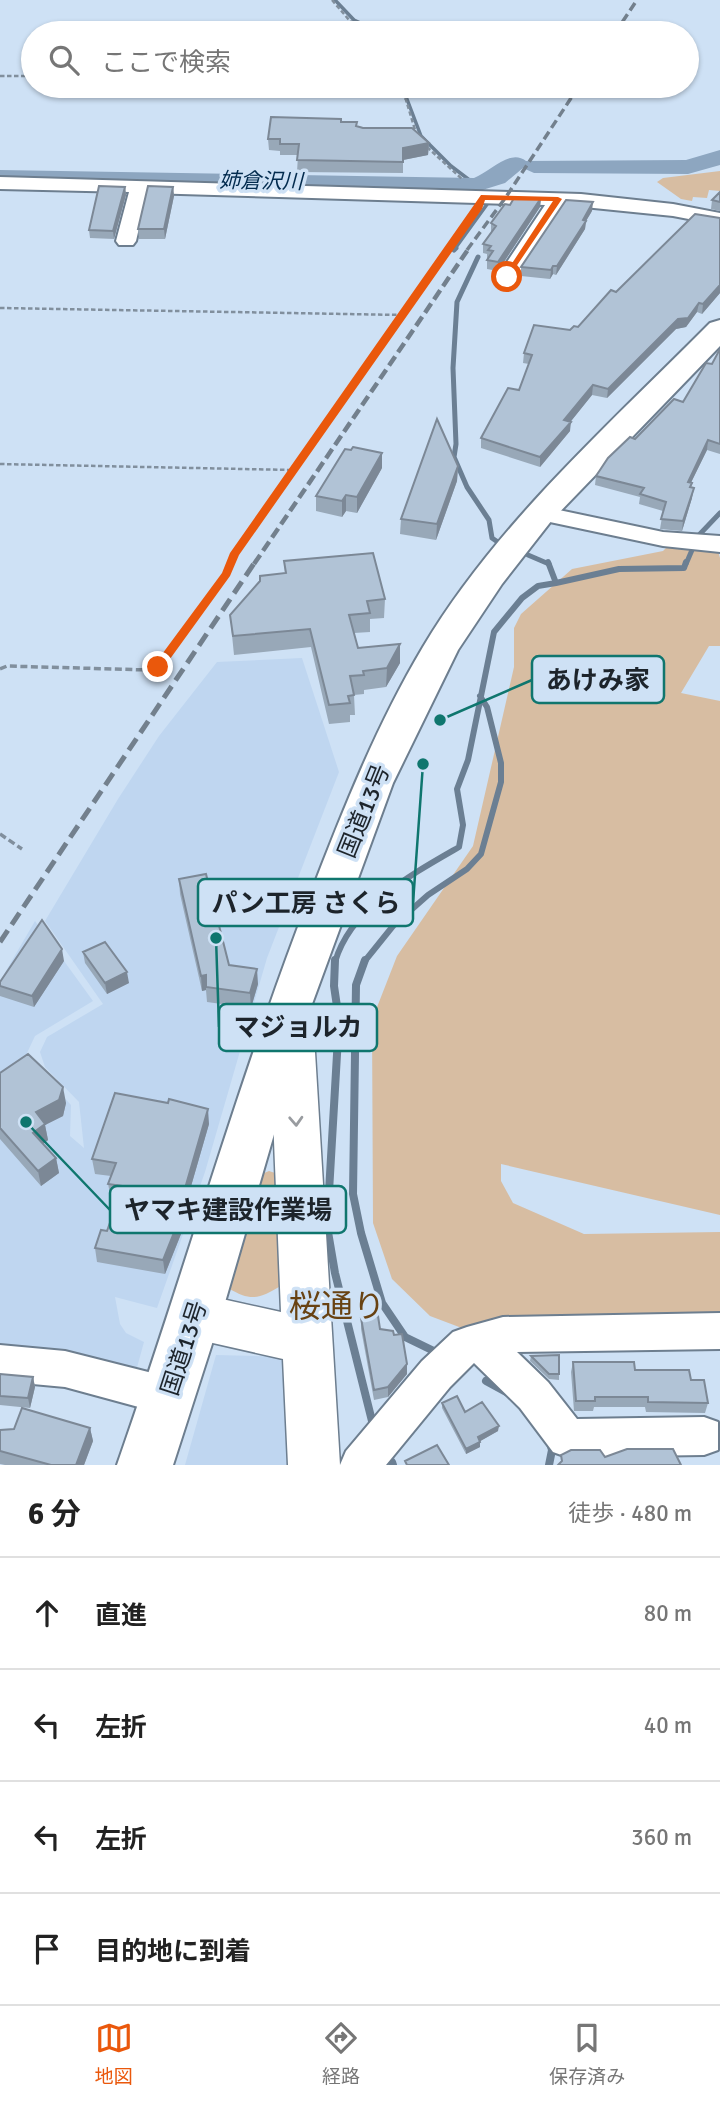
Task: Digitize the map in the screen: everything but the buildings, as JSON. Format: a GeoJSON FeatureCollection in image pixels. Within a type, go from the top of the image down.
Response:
{"type":"FeatureCollection","features":[{"type":"Feature","properties":{"kind":"highway","name":"国道13号"},"geometry":{"type":"LineString","coordinates":[[145,1465],[195,1316],[290,1004],[373,783],[440,649],[490,576],[540,513],[714,341]]}},
{"type":"Feature","properties":{"kind":"main road"},"geometry":{"type":"LineString","coordinates":[[290,1004],[314,1465]]}},
{"type":"Feature","properties":{"kind":"main road"},"geometry":{"type":"LineString","coordinates":[[195,1316],[307,1341]]}},
{"type":"Feature","properties":{"kind":"street"},"geometry":{"type":"LineString","coordinates":[[0,183],[558,199],[660,208],[720,219]]}},
{"type":"Feature","properties":{"kind":"street"},"geometry":{"type":"LineString","coordinates":[[126,241],[140,185]]}},
{"type":"Feature","properties":{"kind":"street"},"geometry":{"type":"LineString","coordinates":[[507,277],[558,199]]}},
{"type":"Feature","properties":{"kind":"street"},"geometry":{"type":"LineString","coordinates":[[540,513],[663,539],[720,544]]}},
{"type":"Feature","properties":{"kind":"street"},"geometry":{"type":"LineString","coordinates":[[360,1465],[436,1374],[467,1345],[503,1335],[720,1331]]}},
{"type":"Feature","properties":{"kind":"street"},"geometry":{"type":"LineString","coordinates":[[479,1342],[534,1395],[567,1438],[704,1436]]}},
{"type":"Feature","properties":{"kind":"street"},"geometry":{"type":"LineString","coordinates":[[0,1363],[65,1369],[168,1396]]}},
{"type":"Feature","properties":{"kind":"path"},"geometry":{"type":"LineString","coordinates":[[332,0],[350,21]]}},
{"type":"Feature","properties":{"kind":"path"},"geometry":{"type":"LineString","coordinates":[[0,76],[21,76]]}},
{"type":"Feature","properties":{"kind":"path"},"geometry":{"type":"LineString","coordinates":[[403,98],[418,136]]}},
{"type":"Feature","properties":{"kind":"path"},"geometry":{"type":"LineString","coordinates":[[423,144],[463,180]]}},
{"type":"Feature","properties":{"kind":"path"},"geometry":{"type":"LineString","coordinates":[[0,668],[8,666],[148,670],[158,667],[227,573],[234,555],[479,207],[481,197]]}},
{"type":"Feature","properties":{"kind":"path"},"geometry":{"type":"LineString","coordinates":[[0,308],[404,315]]}},
{"type":"Feature","properties":{"kind":"path"},"geometry":{"type":"LineString","coordinates":[[0,464],[293,470]]}},
{"type":"Feature","properties":{"kind":"path"},"geometry":{"type":"LineString","coordinates":[[0,834],[22,849]]}},
{"type":"Feature","properties":{"kind":"shaded area"},"geometry":{"type":"Polygon","coordinates":[[[720,171],[720,191],[709,190],[707,198],[693,197],[692,201],[681,199],[657,182],[663,178],[720,171]]]}},
{"type":"Feature","properties":{"kind":"shaded area"},"geometry":{"type":"Polygon","coordinates":[[[671,543],[718,551],[720,558],[720,646],[709,646],[681,693],[720,701],[720,1215],[501,1164],[501,1181],[513,1203],[584,1234],[720,1232],[720,1345],[475,1333],[430,1316],[392,1279],[373,1223],[372,1020],[397,956],[473,846],[514,667],[514,628],[521,614],[572,569],[663,551],[671,543]]]}},
{"type":"Feature","properties":{"kind":"shaded area"},"geometry":{"type":"Polygon","coordinates":[[[302,658],[339,772],[267,958],[205,1172],[157,1308],[115,1297],[120,1324],[126,1333],[144,1342],[133,1382],[0,1355],[0,981],[35,921],[93,1001],[35,1036],[27,1053],[30,1061],[71,1105],[70,1136],[84,1148],[79,1102],[45,1067],[40,1052],[47,1037],[103,1004],[45,921],[159,736],[217,662],[302,658]]]}},
{"type":"Feature","properties":{"kind":"shaded area"},"geometry":{"type":"Polygon","coordinates":[[[269,1171],[275,1173],[279,1180],[282,1285],[261,1296],[250,1297],[228,1288],[257,1176],[269,1171]]]}},
{"type":"Feature","properties":{"kind":"shaded area"},"geometry":{"type":"Polygon","coordinates":[[[216,1355],[295,1357],[299,1465],[185,1465],[216,1355]]]}},
{"type":"Feature","properties":{"kind":"waterway"},"geometry":{"type":"LineString","coordinates":[[335,0],[356,21]]}},
{"type":"Feature","properties":{"kind":"waterway"},"geometry":{"type":"LineString","coordinates":[[407,98],[421,136],[451,166],[476,185]]}},
{"type":"Feature","properties":{"kind":"waterway","name":"姉倉沢川"},"geometry":{"type":"LineString","coordinates":[[534,166],[688,167],[720,157]]}},
{"type":"Feature","properties":{"kind":"waterway","name":"姉倉沢川"},"geometry":{"type":"LineString","coordinates":[[0,177],[476,185],[496,178],[515,163]]}},
{"type":"Feature","properties":{"kind":"waterway"},"geometry":{"type":"LineString","coordinates":[[456,248],[454,250],[488,203]]}},
{"type":"Feature","properties":{"kind":"waterway"},"geometry":{"type":"LineString","coordinates":[[478,257],[457,302],[453,368],[456,444],[454,457],[467,487],[489,520],[492,538],[502,545]]}},
{"type":"Feature","properties":{"kind":"waterway"},"geometry":{"type":"LineString","coordinates":[[699,535],[720,513]]}},
{"type":"Feature","properties":{"kind":"waterway"},"geometry":{"type":"LineString","coordinates":[[686,564],[692,550]]}},
{"type":"Feature","properties":{"kind":"waterway"},"geometry":{"type":"LineString","coordinates":[[528,555],[549,564]]}},
{"type":"Feature","properties":{"kind":"waterway"},"geometry":{"type":"LineString","coordinates":[[556,583],[619,569],[684,568],[686,562]]}},
{"type":"Feature","properties":{"kind":"waterway"},"geometry":{"type":"LineString","coordinates":[[549,564],[556,583]]}},
{"type":"Feature","properties":{"kind":"waterway"},"geometry":{"type":"LineString","coordinates":[[481,697],[494,632],[522,598],[538,586],[556,583]]}},
{"type":"Feature","properties":{"kind":"waterway"},"geometry":{"type":"LineString","coordinates":[[335,962],[343,942],[355,925],[385,894],[459,847],[463,825],[457,789],[468,760],[481,697]]}},
{"type":"Feature","properties":{"kind":"waterway"},"geometry":{"type":"LineString","coordinates":[[365,961],[393,926],[428,895],[467,869],[481,854],[501,782],[501,763],[487,707],[481,697]]}},
{"type":"Feature","properties":{"kind":"waterway"},"geometry":{"type":"LineString","coordinates":[[335,960],[334,986],[339,1020],[327,1226],[335,1273],[373,1425]]}},
{"type":"Feature","properties":{"kind":"waterway"},"geometry":{"type":"LineString","coordinates":[[365,961],[356,985],[353,1194],[361,1233],[382,1303],[405,1337],[440,1354]]}},
{"type":"Feature","properties":{"kind":"waterway"},"geometry":{"type":"LineString","coordinates":[[486,1381],[508,1393]]}},
{"type":"Feature","properties":{"kind":"waterway"},"geometry":{"type":"LineString","coordinates":[[549,1465],[552,1450],[550,1443]]}},
{"type":"Feature","properties":{"kind":"railway"},"geometry":{"type":"LineString","coordinates":[[623,21],[637,0]]}},
{"type":"Feature","properties":{"kind":"railway"},"geometry":{"type":"LineString","coordinates":[[467,250],[506,197],[571,98]]}},
{"type":"Feature","properties":{"kind":"railway"},"geometry":{"type":"LineString","coordinates":[[254,564],[469,248]]}},
{"type":"Feature","properties":{"kind":"railway"},"geometry":{"type":"LineString","coordinates":[[0,942],[255,562]]}},
{"type":"Feature","properties":{"kind":"place","name":"あけみ家"},"geometry":{"type":"Point","coordinates":[440,720]}},
{"type":"Feature","properties":{"kind":"place","name":"パン工房 さくら"},"geometry":{"type":"Point","coordinates":[423,764]}},
{"type":"Feature","properties":{"kind":"place","name":"マジョルカ"},"geometry":{"type":"Point","coordinates":[216,938]}},
{"type":"Feature","properties":{"kind":"place","name":"ヤマキ建設作業場"},"geometry":{"type":"Point","coordinates":[26,1122]}},
{"type":"Feature","properties":{"kind":"district","name":"桜通り"},"geometry":{"type":"Point","coordinates":[337,1306]}},
{"type":"Feature","properties":{"kind":"route"},"geometry":{"type":"LineString","coordinates":[[158,667],[227,573],[234,555],[479,207],[481,197],[558,199],[507,277]]}}]}
